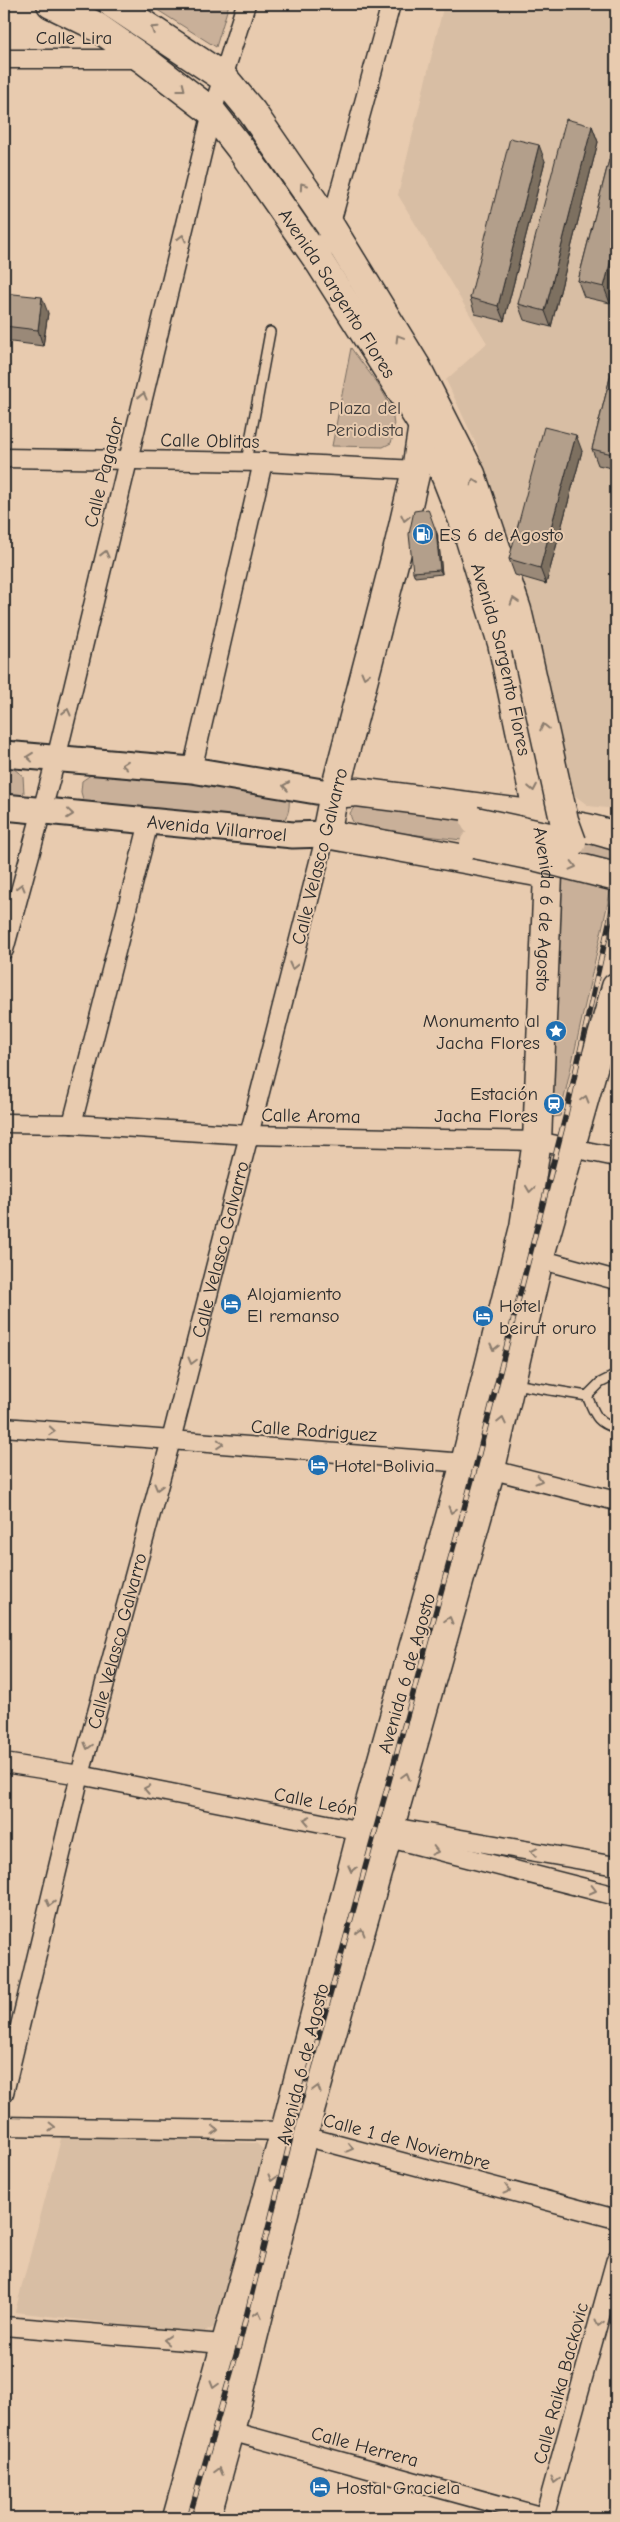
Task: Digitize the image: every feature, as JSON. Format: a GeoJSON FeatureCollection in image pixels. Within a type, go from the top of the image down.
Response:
{"type":"FeatureCollection","features":[{"type":"Feature","properties":{"kind":"main road","name":"Avenida Sargento Flores"},"geometry":{"type":"LineString","coordinates":[[51,4],[94,25],[143,59],[212,112],[240,148],[471,474],[517,610],[564,820],[572,842]]}},
{"type":"Feature","properties":{"kind":"main road","name":"Avenida Sargento Flores"},"geometry":{"type":"LineString","coordinates":[[113,4],[222,77],[252,112],[330,224],[416,366],[446,476],[468,533],[502,643],[538,815]]}},
{"type":"Feature","properties":{"kind":"main road","name":"Calle Velasco Galvarro"},"geometry":{"type":"LineString","coordinates":[[326,834],[334,794],[399,544],[416,470],[431,418]]}},
{"type":"Feature","properties":{"kind":"main road"},"geometry":{"type":"LineString","coordinates":[[4,754],[192,770],[334,794],[357,792],[538,815]]}},
{"type":"Feature","properties":{"kind":"main road"},"geometry":{"type":"LineString","coordinates":[[334,794],[353,804],[474,833],[533,856],[616,877]]}},
{"type":"Feature","properties":{"kind":"main road","name":"Avenida Villarroel"},"geometry":{"type":"LineString","coordinates":[[4,807],[293,835],[326,834],[548,874]]}},
{"type":"Feature","properties":{"kind":"main road","name":"Avenida 6 de Agosto"},"geometry":{"type":"LineString","coordinates":[[294,2133],[390,1833],[478,1466],[524,1227],[537,1141],[548,874],[538,815]]}},
{"type":"Feature","properties":{"kind":"main road"},"geometry":{"type":"LineString","coordinates":[[543,842],[547,833],[564,826],[579,826],[616,836]]}},
{"type":"Feature","properties":{"kind":"main road"},"geometry":{"type":"LineString","coordinates":[[326,834],[353,830],[474,833],[572,842],[616,853]]}},
{"type":"Feature","properties":{"kind":"main road","name":"Avenida 6 de Agosto"},"geometry":{"type":"LineString","coordinates":[[177,2518],[238,2345],[294,2133],[362,1831],[478,1466],[511,1383],[539,1260],[616,987]]}},
{"type":"Feature","properties":{"kind":"main road","name":"Avenida 6 de Agosto"},"geometry":{"type":"LineString","coordinates":[[206,2518],[230,2431],[238,2345]]}},
{"type":"Feature","properties":{"kind":"street","name":"Calle Pagador"},"geometry":{"type":"LineString","coordinates":[[4,950],[56,759],[212,112],[246,4]]}},
{"type":"Feature","properties":{"kind":"street"},"geometry":{"type":"LineString","coordinates":[[320,263],[391,4]]}},
{"type":"Feature","properties":{"kind":"street","name":"Calle Lira"},"geometry":{"type":"LineString","coordinates":[[4,59],[143,59]]}},
{"type":"Feature","properties":{"kind":"street","name":"Calle Oblitas"},"geometry":{"type":"LineString","coordinates":[[4,458],[254,462],[416,470]]}},
{"type":"Feature","properties":{"kind":"street"},"geometry":{"type":"LineString","coordinates":[[192,770],[254,462]]}},
{"type":"Feature","properties":{"kind":"street"},"geometry":{"type":"LineString","coordinates":[[72,1124],[149,822]]}},
{"type":"Feature","properties":{"kind":"street","name":"Calle Velasco Galvarro"},"geometry":{"type":"LineString","coordinates":[[4,2093],[80,1775],[171,1440],[326,834]]}},
{"type":"Feature","properties":{"kind":"street","name":"Calle Aroma"},"geometry":{"type":"LineString","coordinates":[[4,1123],[72,1124],[250,1135],[537,1141],[572,1146],[616,1157]]}},
{"type":"Feature","properties":{"kind":"street"},"geometry":{"type":"LineString","coordinates":[[539,1260],[616,1280]]}},
{"type":"Feature","properties":{"kind":"street","name":"Calle Rodriguez"},"geometry":{"type":"LineString","coordinates":[[4,1427],[478,1466],[616,1501]]}},
{"type":"Feature","properties":{"kind":"street","name":"Calle León"},"geometry":{"type":"LineString","coordinates":[[4,1763],[80,1775],[362,1831],[390,1833],[616,1866]]}},
{"type":"Feature","properties":{"kind":"street","name":"Calle León"},"geometry":{"type":"LineString","coordinates":[[390,1833],[616,1896]]}},
{"type":"Feature","properties":{"kind":"street","name":"Calle 1 de Noviembre"},"geometry":{"type":"LineString","coordinates":[[4,2126],[294,2133],[616,2219]]}},
{"type":"Feature","properties":{"kind":"street","name":"Calle Raika Backovic"},"geometry":{"type":"LineString","coordinates":[[545,2518],[616,2259]]}},
{"type":"Feature","properties":{"kind":"street"},"geometry":{"type":"LineString","coordinates":[[4,2326],[238,2345]]}},
{"type":"Feature","properties":{"kind":"street","name":"Calle Herrera"},"geometry":{"type":"LineString","coordinates":[[230,2431],[545,2518]]}},
{"type":"Feature","properties":{"kind":"lane"},"geometry":{"type":"LineString","coordinates":[[254,462],[270,332]]}},
{"type":"Feature","properties":{"kind":"lane"},"geometry":{"type":"LineString","coordinates":[[587,1396],[600,1383],[616,1375]]}},
{"type":"Feature","properties":{"kind":"lane"},"geometry":{"type":"LineString","coordinates":[[511,1383],[587,1396]]}},
{"type":"Feature","properties":{"kind":"lane"},"geometry":{"type":"LineString","coordinates":[[587,1396],[595,1416],[604,1425],[616,1428]]}},
{"type":"Feature","properties":{"kind":"shaded area"},"geometry":{"type":"Polygon","coordinates":[[[444,4],[616,4],[616,809],[589,806],[567,790],[547,680],[517,567],[477,446],[446,380],[487,343],[398,195],[444,4]]]}},
{"type":"Feature","properties":{"kind":"shaded area"},"geometry":{"type":"Polygon","coordinates":[[[62,2135],[256,2143],[267,2153],[221,2324],[200,2334],[15,2312],[62,2135]]]}},
{"type":"Feature","properties":{"kind":"green space"},"geometry":{"type":"Polygon","coordinates":[[[148,4],[229,4],[216,47],[148,4]]]}},
{"type":"Feature","properties":{"kind":"green space","name":"Plaza del Periodista"},"geometry":{"type":"Polygon","coordinates":[[[351,348],[383,393],[393,417],[394,430],[391,443],[383,447],[332,446],[351,348]]]}},
{"type":"Feature","properties":{"kind":"green space"},"geometry":{"type":"Polygon","coordinates":[[[4,765],[9,765],[23,776],[24,793],[18,799],[4,802],[4,765]]]}},
{"type":"Feature","properties":{"kind":"green space"},"geometry":{"type":"Polygon","coordinates":[[[95,772],[178,778],[289,797],[289,810],[278,827],[84,803],[81,792],[82,781],[95,772]]]}},
{"type":"Feature","properties":{"kind":"green space"},"geometry":{"type":"Polygon","coordinates":[[[358,802],[522,821],[523,847],[365,829],[355,824],[351,817],[350,813],[358,802]]]}},
{"type":"Feature","properties":{"kind":"green space"},"geometry":{"type":"Polygon","coordinates":[[[616,835],[615,871],[560,1116],[546,1118],[558,845],[616,835]]]}},
{"type":"Feature","properties":{"kind":"building"},"geometry":{"type":"Polygon","coordinates":[[[566,119],[592,126],[545,311],[518,304],[566,119]]]}},
{"type":"Feature","properties":{"kind":"building"},"geometry":{"type":"Polygon","coordinates":[[[616,133],[616,241],[604,287],[578,281],[616,133]]]}},
{"type":"Feature","properties":{"kind":"building"},"geometry":{"type":"Polygon","coordinates":[[[510,138],[539,145],[498,306],[470,298],[510,138]]]}},
{"type":"Feature","properties":{"kind":"building"},"geometry":{"type":"Polygon","coordinates":[[[4,293],[42,297],[38,330],[4,326],[4,293]]]}},
{"type":"Feature","properties":{"kind":"building"},"geometry":{"type":"Polygon","coordinates":[[[616,354],[616,455],[592,449],[616,354]]]}},
{"type":"Feature","properties":{"kind":"building"},"geometry":{"type":"Polygon","coordinates":[[[544,427],[576,435],[540,568],[509,559],[544,427]]]}},
{"type":"Feature","properties":{"kind":"building"},"geometry":{"type":"Polygon","coordinates":[[[428,509],[436,531],[440,570],[413,572],[409,534],[414,511],[428,509]]]}},
{"type":"Feature","properties":{"kind":"railway"},"geometry":{"type":"LineString","coordinates":[[189,2518],[239,2345],[292,2133],[476,1465],[566,1114],[616,892]]}},
{"type":"Feature","properties":{"kind":"place","name":"ES 6 de Agosto"},"geometry":{"type":"Point","coordinates":[423,534]}},
{"type":"Feature","properties":{"kind":"place","name":"Monumento al Jacha Flores"},"geometry":{"type":"Point","coordinates":[556,1031]}},
{"type":"Feature","properties":{"kind":"place","name":"Estación Jacha Flores"},"geometry":{"type":"Point","coordinates":[554,1104]}},
{"type":"Feature","properties":{"kind":"place","name":"Alojamiento El remanso"},"geometry":{"type":"Point","coordinates":[231,1304]}},
{"type":"Feature","properties":{"kind":"place","name":"Hotel beirut oruro"},"geometry":{"type":"Point","coordinates":[483,1316]}},
{"type":"Feature","properties":{"kind":"place","name":"Hotel Bolivia"},"geometry":{"type":"Point","coordinates":[318,1465]}},
{"type":"Feature","properties":{"kind":"place","name":"Hostal Graciela"},"geometry":{"type":"Point","coordinates":[320,2487]}}]}
